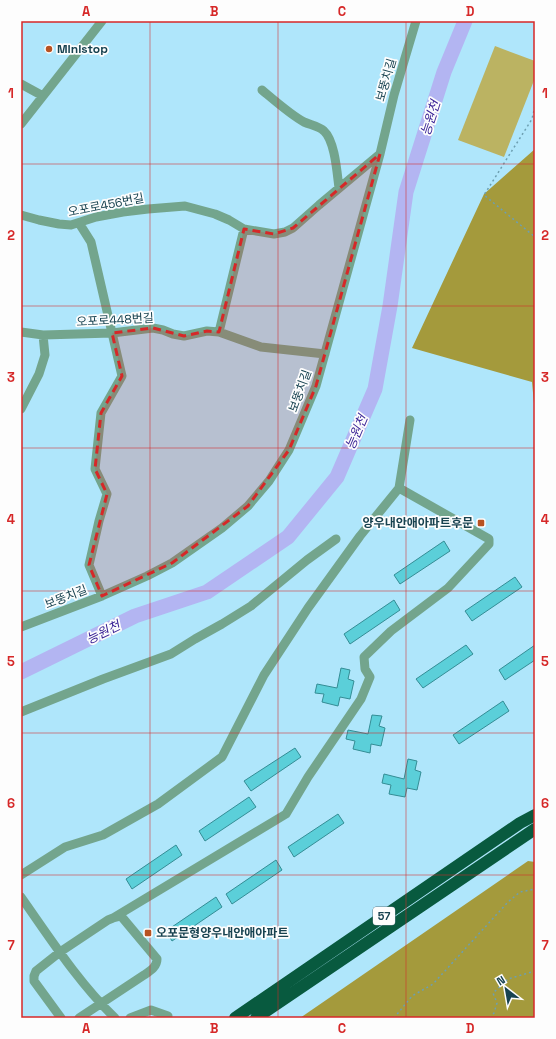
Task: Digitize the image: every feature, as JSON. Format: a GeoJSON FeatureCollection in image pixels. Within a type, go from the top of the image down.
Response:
{"type":"FeatureCollection","features":[{"type":"Feature","properties":{"kind":"highway","name":"57"},"geometry":{"type":"LineString","coordinates":[[235,1018],[520,823],[535,815]]}},
{"type":"Feature","properties":{"kind":"highway","name":"57"},"geometry":{"type":"LineString","coordinates":[[256,1018],[535,829]]}},
{"type":"Feature","properties":{"kind":"highway"},"geometry":{"type":"LineString","coordinates":[[511,844],[535,833]]}},
{"type":"Feature","properties":{"kind":"street"},"geometry":{"type":"LineString","coordinates":[[21,124],[102,21]]}},
{"type":"Feature","properties":{"kind":"street","name":"보뚱치길"},"geometry":{"type":"LineString","coordinates":[[21,627],[102,596],[172,563],[222,528],[248,506],[269,481],[289,450],[316,386],[380,154],[394,95],[416,21]]}},
{"type":"Feature","properties":{"kind":"street"},"geometry":{"type":"LineString","coordinates":[[21,84],[43,96]]}},
{"type":"Feature","properties":{"kind":"street"},"geometry":{"type":"LineString","coordinates":[[262,90],[305,123],[318,127],[329,137],[334,152],[339,188]]}},
{"type":"Feature","properties":{"kind":"street","name":"오포로456번길"},"geometry":{"type":"LineString","coordinates":[[21,215],[59,224],[71,225],[96,217],[123,212],[185,206],[215,214],[244,229],[274,234],[285,232],[293,228],[380,154]]}},
{"type":"Feature","properties":{"kind":"street"},"geometry":{"type":"LineString","coordinates":[[79,223],[91,242],[122,376],[101,413],[95,469],[107,494],[90,565],[102,596]]}},
{"type":"Feature","properties":{"kind":"street"},"geometry":{"type":"LineString","coordinates":[[219,332],[244,229]]}},
{"type":"Feature","properties":{"kind":"street","name":"오포로448번길"},"geometry":{"type":"LineString","coordinates":[[21,332],[43,335],[112,333],[153,328],[184,336],[207,331],[219,332],[261,347],[325,354]]}},
{"type":"Feature","properties":{"kind":"street"},"geometry":{"type":"LineString","coordinates":[[21,409],[39,374],[45,355],[43,335]]}},
{"type":"Feature","properties":{"kind":"street"},"geometry":{"type":"LineString","coordinates":[[21,875],[65,847],[104,835],[158,804],[222,757],[264,675],[308,608],[360,536],[399,488],[410,420]]}},
{"type":"Feature","properties":{"kind":"street"},"geometry":{"type":"LineString","coordinates":[[61,1018],[34,981],[36,971],[60,952],[113,918],[286,814],[308,777],[361,698],[370,677],[365,669],[364,657],[391,631],[448,588],[490,544],[489,539],[399,488]]}},
{"type":"Feature","properties":{"kind":"street"},"geometry":{"type":"LineString","coordinates":[[21,712],[171,654],[250,606],[307,560],[336,539]]}},
{"type":"Feature","properties":{"kind":"street"},"geometry":{"type":"LineString","coordinates":[[21,897],[90,992],[114,1018]]}},
{"type":"Feature","properties":{"kind":"street"},"geometry":{"type":"LineString","coordinates":[[79,1018],[144,976],[152,970],[157,962],[157,959],[121,916],[113,918]]}},
{"type":"Feature","properties":{"kind":"street"},"geometry":{"type":"LineString","coordinates":[[130,1018],[151,1010],[168,1016]]}},
{"type":"Feature","properties":{"kind":"path"},"geometry":{"type":"LineString","coordinates":[[535,106],[532,119],[484,195],[535,237]]}},
{"type":"Feature","properties":{"kind":"path"},"geometry":{"type":"LineString","coordinates":[[394,1018],[412,996],[433,984],[508,902],[520,892],[535,889]]}},
{"type":"Feature","properties":{"kind":"path"},"geometry":{"type":"LineString","coordinates":[[490,1018],[494,1013],[497,1003],[493,993],[508,979],[535,971]]}},
{"type":"Feature","properties":{"kind":"highlighted area"},"geometry":{"type":"Polygon","coordinates":[[[380,154],[316,386],[289,450],[248,506],[172,563],[102,596],[89,565],[107,494],[95,469],[101,413],[122,376],[112,333],[153,328],[184,336],[207,331],[219,332],[244,229],[274,234],[293,228],[380,154]]]}},
{"type":"Feature","properties":{"kind":"shaded area"},"geometry":{"type":"Polygon","coordinates":[[[495,46],[535,61],[535,78],[504,157],[458,140],[495,46]]]}},
{"type":"Feature","properties":{"kind":"shaded area"},"geometry":{"type":"Polygon","coordinates":[[[535,149],[535,414],[532,382],[412,348],[484,194],[535,149]]]}},
{"type":"Feature","properties":{"kind":"shaded area"},"geometry":{"type":"Polygon","coordinates":[[[528,861],[535,862],[535,1018],[300,1018],[528,861]]]}},
{"type":"Feature","properties":{"kind":"building"},"geometry":{"type":"Polygon","coordinates":[[[444,541],[450,551],[400,584],[394,575],[444,541]]]}},
{"type":"Feature","properties":{"kind":"building"},"geometry":{"type":"Polygon","coordinates":[[[515,577],[522,587],[472,621],[465,611],[515,577]]]}},
{"type":"Feature","properties":{"kind":"building"},"geometry":{"type":"Polygon","coordinates":[[[394,600],[400,610],[350,644],[344,634],[394,600]]]}},
{"type":"Feature","properties":{"kind":"building"},"geometry":{"type":"Polygon","coordinates":[[[466,645],[473,654],[423,688],[416,679],[466,645]]]}},
{"type":"Feature","properties":{"kind":"building"},"geometry":{"type":"Polygon","coordinates":[[[535,645],[535,660],[505,680],[499,670],[535,645]]]}},
{"type":"Feature","properties":{"kind":"building"},"geometry":{"type":"Polygon","coordinates":[[[341,668],[350,670],[348,679],[354,681],[350,699],[340,697],[338,706],[322,702],[324,694],[315,693],[317,684],[337,688],[341,668]]]}},
{"type":"Feature","properties":{"kind":"building"},"geometry":{"type":"Polygon","coordinates":[[[503,701],[509,711],[459,744],[453,735],[503,701]]]}},
{"type":"Feature","properties":{"kind":"building"},"geometry":{"type":"Polygon","coordinates":[[[372,715],[382,716],[379,726],[385,728],[381,746],[371,744],[370,753],[353,749],[355,741],[346,739],[348,730],[368,734],[372,715]]]}},
{"type":"Feature","properties":{"kind":"building"},"geometry":{"type":"Polygon","coordinates":[[[295,748],[301,757],[251,791],[244,781],[295,748]]]}},
{"type":"Feature","properties":{"kind":"building"},"geometry":{"type":"Polygon","coordinates":[[[408,759],[417,761],[415,770],[421,772],[417,790],[407,788],[405,797],[389,794],[391,785],[382,783],[384,774],[404,779],[408,759]]]}},
{"type":"Feature","properties":{"kind":"building"},"geometry":{"type":"Polygon","coordinates":[[[249,797],[256,807],[205,841],[199,831],[249,797]]]}},
{"type":"Feature","properties":{"kind":"building"},"geometry":{"type":"Polygon","coordinates":[[[338,814],[344,823],[294,857],[288,847],[338,814]]]}},
{"type":"Feature","properties":{"kind":"building"},"geometry":{"type":"Polygon","coordinates":[[[176,845],[182,855],[132,889],[126,879],[176,845]]]}},
{"type":"Feature","properties":{"kind":"building"},"geometry":{"type":"Polygon","coordinates":[[[276,860],[282,870],[232,904],[226,894],[276,860]]]}},
{"type":"Feature","properties":{"kind":"building"},"geometry":{"type":"Polygon","coordinates":[[[216,897],[222,907],[172,941],[166,931],[216,897]]]}},
{"type":"Feature","properties":{"kind":"waterway","name":"능원천"},"geometry":{"type":"LineString","coordinates":[[21,672],[135,616],[207,592],[288,537],[337,477],[375,389],[390,306],[406,192],[444,72],[465,21]]}},
{"type":"Feature","properties":{"kind":"place","name":"Ministop"},"geometry":{"type":"Point","coordinates":[49,49]}},
{"type":"Feature","properties":{"kind":"place","name":"양우내안애아파트후문"},"geometry":{"type":"Point","coordinates":[481,523]}},
{"type":"Feature","properties":{"kind":"place","name":"오포문형양우내안애아파트"},"geometry":{"type":"Point","coordinates":[148,933]}}]}
